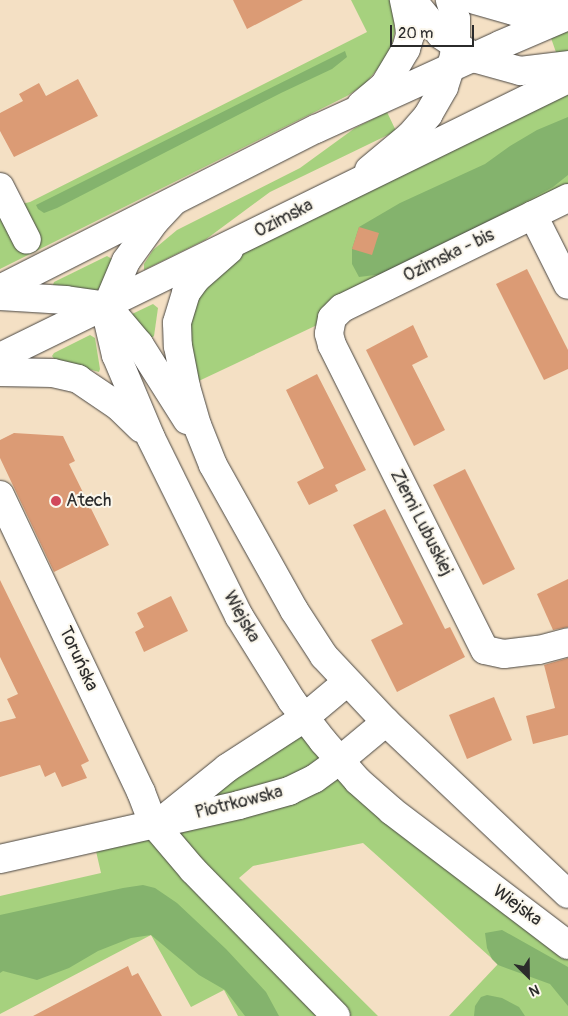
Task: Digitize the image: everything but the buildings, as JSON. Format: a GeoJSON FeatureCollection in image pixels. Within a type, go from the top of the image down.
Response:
{"type":"FeatureCollection","features":[{"type":"Feature","properties":{"kind":"street"},"geometry":{"type":"LineString","coordinates":[[356,110],[384,86],[406,50],[410,35],[404,0]]}},
{"type":"Feature","properties":{"kind":"street"},"geometry":{"type":"LineString","coordinates":[[412,0],[459,57],[520,71],[568,65]]}},
{"type":"Feature","properties":{"kind":"street"},"geometry":{"type":"LineString","coordinates":[[300,212],[371,168],[410,136],[437,101],[459,57],[456,19],[450,0]]}},
{"type":"Feature","properties":{"kind":"street"},"geometry":{"type":"LineString","coordinates":[[475,0],[514,11],[542,12],[568,9]]}},
{"type":"Feature","properties":{"kind":"street"},"geometry":{"type":"LineString","coordinates":[[0,289],[459,57],[568,16]]}},
{"type":"Feature","properties":{"kind":"street","name":"Ozimska"},"geometry":{"type":"LineString","coordinates":[[0,358],[568,79]]}},
{"type":"Feature","properties":{"kind":"street"},"geometry":{"type":"LineString","coordinates":[[0,187],[27,240]]}},
{"type":"Feature","properties":{"kind":"street","name":"Ozimska - bis"},"geometry":{"type":"LineString","coordinates":[[332,318],[342,308],[568,198]]}},
{"type":"Feature","properties":{"kind":"street"},"geometry":{"type":"LineString","coordinates":[[108,306],[126,262],[155,220],[176,199]]}},
{"type":"Feature","properties":{"kind":"street"},"geometry":{"type":"LineString","coordinates":[[533,215],[568,285]]}},
{"type":"Feature","properties":{"kind":"street"},"geometry":{"type":"LineString","coordinates":[[213,464],[197,426],[186,387],[178,346],[177,323],[186,293],[196,279],[242,240]]}},
{"type":"Feature","properties":{"kind":"street"},"geometry":{"type":"LineString","coordinates":[[0,296],[66,300],[108,306],[140,344],[213,464],[302,625],[324,656],[386,722],[568,894]]}},
{"type":"Feature","properties":{"kind":"street","name":"Wiejska"},"geometry":{"type":"LineString","coordinates":[[108,306],[116,355],[151,438],[240,616],[279,682],[304,718],[339,761],[386,807],[568,945]]}},
{"type":"Feature","properties":{"kind":"street","name":"Ziemi Lubuskiej"},"geometry":{"type":"LineString","coordinates":[[332,318],[329,334],[332,345],[485,650],[504,654],[540,650],[568,642]]}},
{"type":"Feature","properties":{"kind":"street"},"geometry":{"type":"LineString","coordinates":[[0,372],[53,373],[78,379],[118,406],[151,438]]}},
{"type":"Feature","properties":{"kind":"street","name":"Toruńska"},"geometry":{"type":"LineString","coordinates":[[0,494],[157,823]]}},
{"type":"Feature","properties":{"kind":"street","name":"Piotrkowska"},"geometry":{"type":"LineString","coordinates":[[157,823],[227,768],[304,718],[347,682]]}},
{"type":"Feature","properties":{"kind":"street","name":"Piotrkowska"},"geometry":{"type":"LineString","coordinates":[[0,859],[270,798],[314,779],[386,722]]}},
{"type":"Feature","properties":{"kind":"street"},"geometry":{"type":"LineString","coordinates":[[157,823],[193,870],[336,1016]]}},
{"type":"Feature","properties":{"kind":"green space"},"geometry":{"type":"Polygon","coordinates":[[[351,0],[391,0],[395,31],[390,54],[365,84],[347,96],[0,269],[0,209],[30,202],[367,32],[351,0]]]}},
{"type":"Feature","properties":{"kind":"green space"},"geometry":{"type":"Polygon","coordinates":[[[568,31],[568,55],[558,58],[551,38],[568,31]]]}},
{"type":"Feature","properties":{"kind":"green space"},"geometry":{"type":"Polygon","coordinates":[[[345,51],[347,57],[332,69],[281,93],[57,208],[44,213],[38,209],[36,205],[345,51]]]}},
{"type":"Feature","properties":{"kind":"green space"},"geometry":{"type":"Polygon","coordinates":[[[568,79],[568,198],[332,318],[186,387],[178,346],[209,267],[568,79]]]}},
{"type":"Feature","properties":{"kind":"green space"},"geometry":{"type":"Polygon","coordinates":[[[387,112],[396,131],[270,192],[205,240],[144,270],[144,264],[153,250],[177,230],[300,168],[355,128],[387,112]]]}},
{"type":"Feature","properties":{"kind":"green space"},"geometry":{"type":"Polygon","coordinates":[[[568,117],[568,175],[553,187],[391,273],[359,277],[352,264],[352,249],[359,227],[400,203],[485,164],[537,130],[568,117]]]}},
{"type":"Feature","properties":{"kind":"green space"},"geometry":{"type":"Polygon","coordinates":[[[107,256],[112,259],[99,289],[83,296],[56,288],[53,285],[54,282],[107,256]]]}},
{"type":"Feature","properties":{"kind":"green space"},"geometry":{"type":"Polygon","coordinates":[[[153,304],[158,308],[154,336],[149,340],[130,315],[153,304]]]}},
{"type":"Feature","properties":{"kind":"green space"},"geometry":{"type":"Polygon","coordinates":[[[90,335],[95,338],[99,372],[55,360],[52,356],[54,353],[90,335]]]}},
{"type":"Feature","properties":{"kind":"green space"},"geometry":{"type":"Polygon","coordinates":[[[304,718],[568,945],[568,1016],[449,1016],[498,964],[363,843],[253,866],[239,878],[378,1016],[238,1016],[224,990],[191,1007],[151,935],[0,1014],[0,896],[101,873],[93,838],[160,822],[304,718]]]}},
{"type":"Feature","properties":{"kind":"green space"},"geometry":{"type":"Polygon","coordinates":[[[143,885],[155,888],[177,903],[226,949],[266,992],[279,1016],[245,1016],[225,990],[199,975],[151,935],[131,938],[98,951],[69,968],[37,980],[3,971],[0,973],[0,915],[143,885]]]}},
{"type":"Feature","properties":{"kind":"green space"},"geometry":{"type":"Polygon","coordinates":[[[502,930],[568,967],[568,1006],[550,984],[498,965],[492,959],[487,948],[485,933],[502,930]]]}},
{"type":"Feature","properties":{"kind":"green space"},"geometry":{"type":"Polygon","coordinates":[[[487,995],[502,998],[519,1007],[525,1016],[474,1016],[475,1006],[481,997],[487,995]]]}},
{"type":"Feature","properties":{"kind":"place","name":"Atech"},"geometry":{"type":"Point","coordinates":[56,501]}}]}
